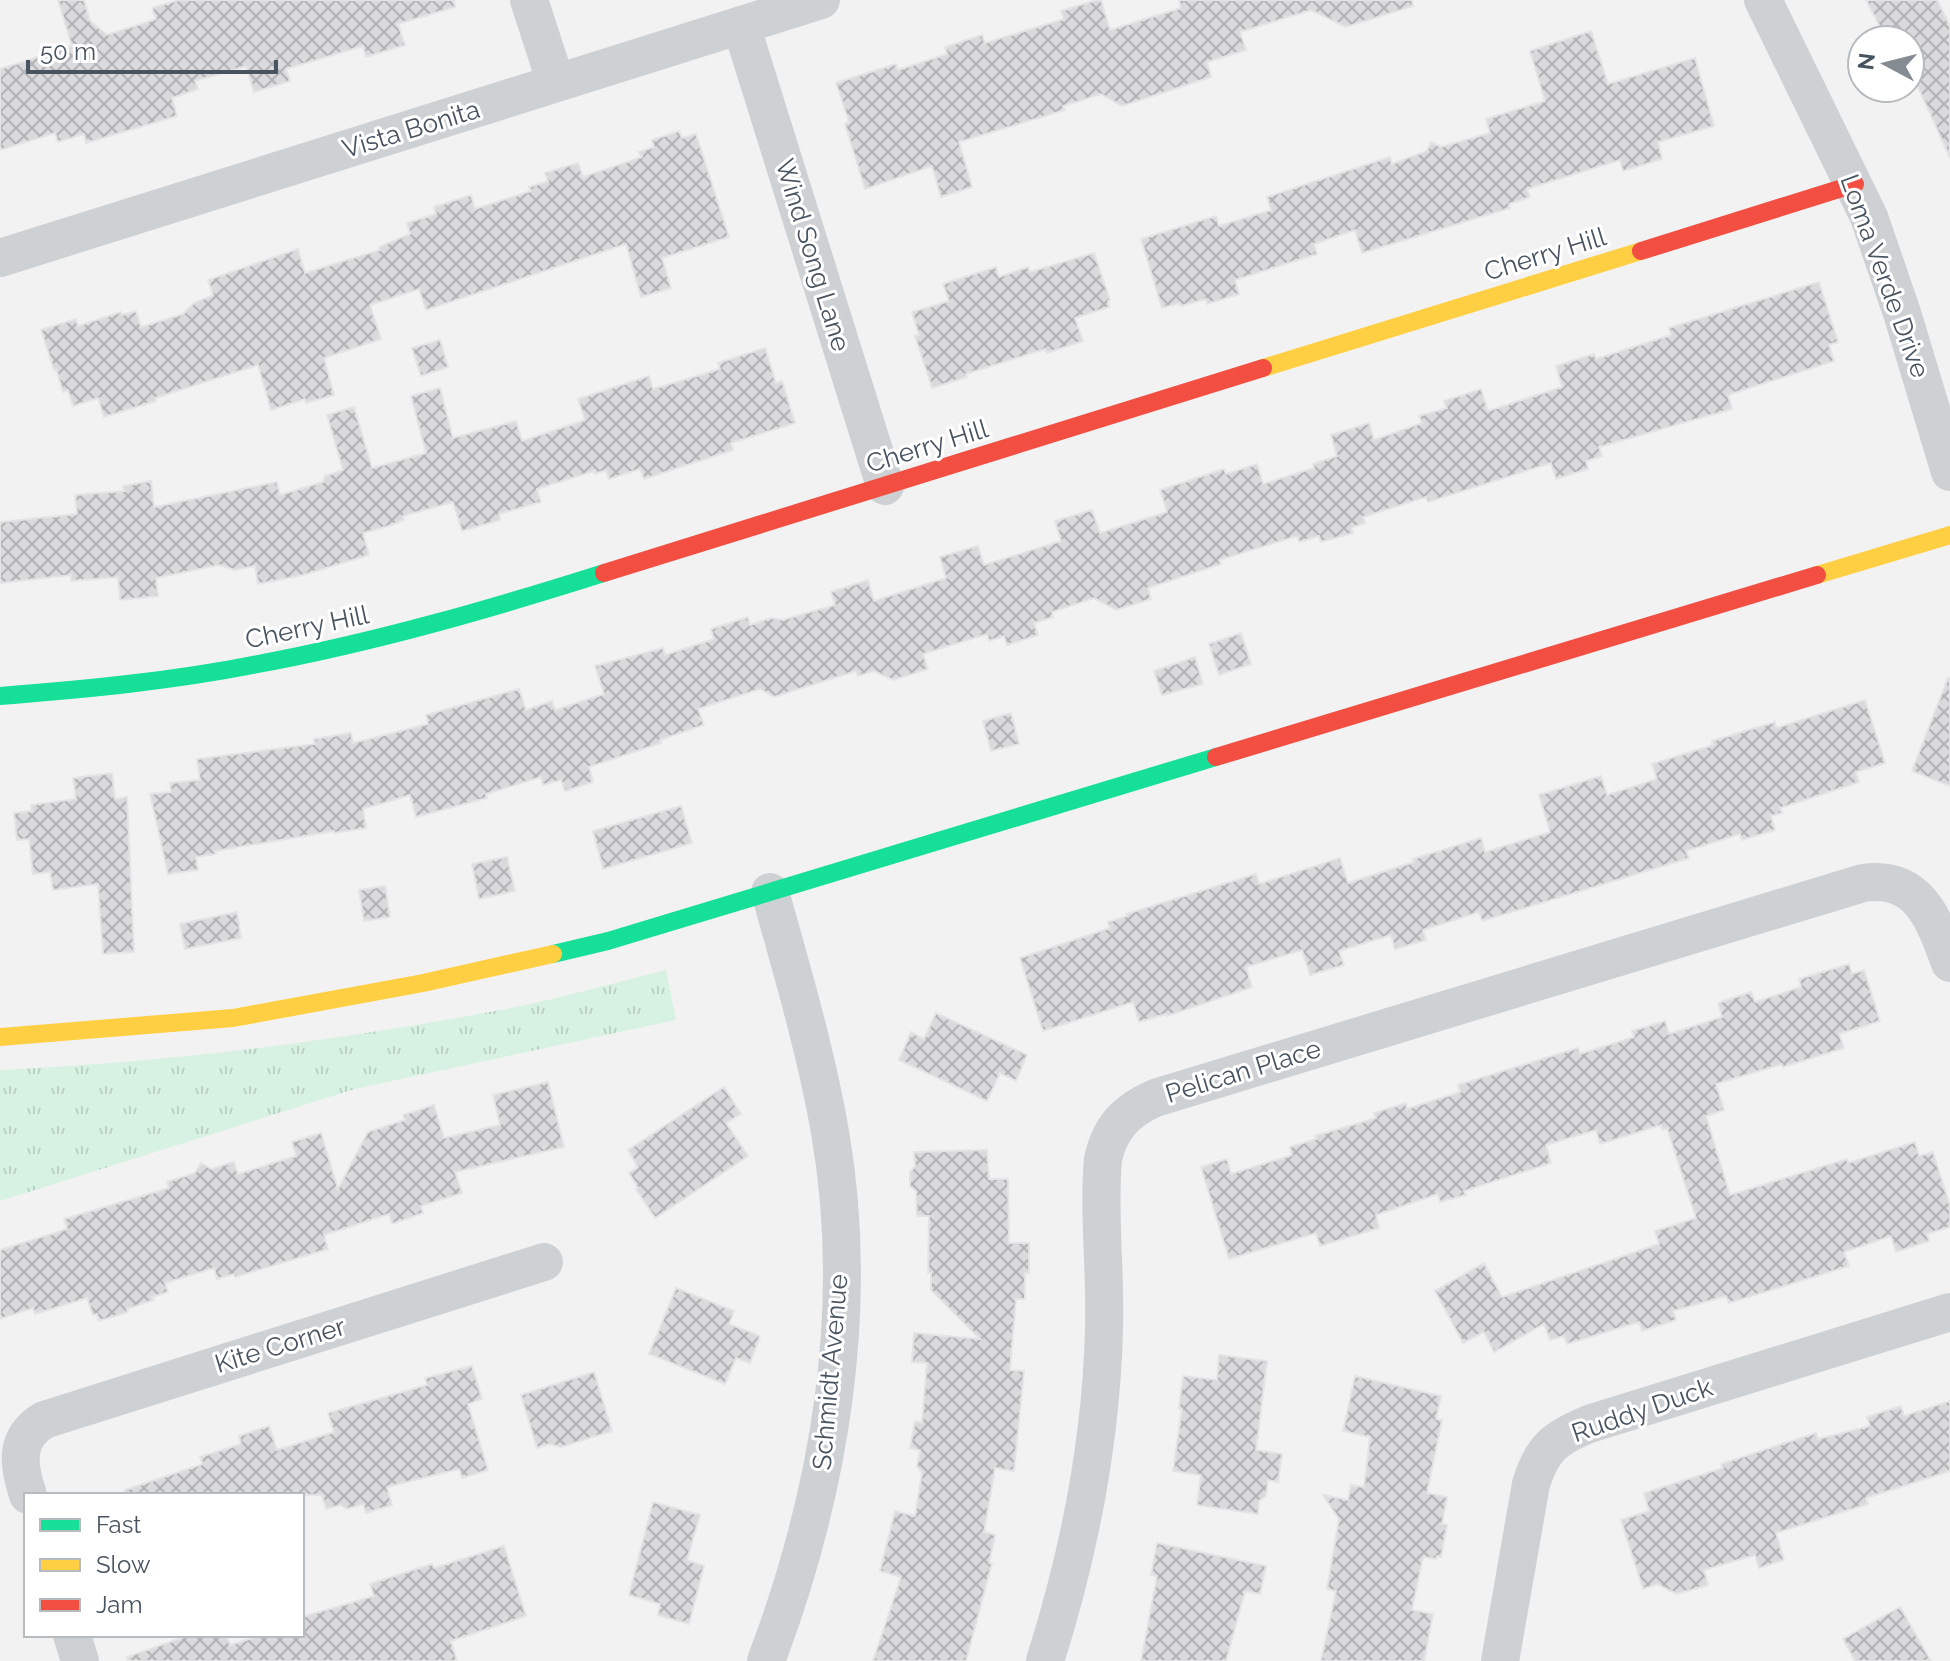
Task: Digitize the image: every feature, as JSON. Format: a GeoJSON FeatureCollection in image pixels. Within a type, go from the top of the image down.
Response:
{"type":"FeatureCollection","features":[{"type":"Feature","properties":{"kind":"main road","name":"Cherry Hill"},"geometry":{"type":"LineString","coordinates":[[0,696],[87,689],[218,672],[400,634],[506,604],[1855,184]]}},
{"type":"Feature","properties":{"kind":"main road"},"geometry":{"type":"LineString","coordinates":[[0,1037],[233,1018],[335,1000],[608,941],[1950,535]]}},
{"type":"Feature","properties":{"kind":"street"},"geometry":{"type":"LineString","coordinates":[[529,0],[556,83]]}},
{"type":"Feature","properties":{"kind":"street","name":"Vista Bonita"},"geometry":{"type":"LineString","coordinates":[[0,258],[821,0]]}},
{"type":"Feature","properties":{"kind":"street","name":"Loma Verde Drive"},"geometry":{"type":"LineString","coordinates":[[1763,0],[1855,184],[1884,257],[1950,472]]}},
{"type":"Feature","properties":{"kind":"street","name":"Wind Song Lane"},"geometry":{"type":"LineString","coordinates":[[741,25],[885,486]]}},
{"type":"Feature","properties":{"kind":"street","name":"Pelican Place"},"geometry":{"type":"LineString","coordinates":[[1045,1661],[1063,1603],[1079,1533],[1096,1437],[1105,1328],[1103,1159],[1107,1142],[1126,1114],[1155,1098],[1872,881],[1900,886],[1916,896],[1927,912],[1950,963]]}},
{"type":"Feature","properties":{"kind":"street","name":"Schmidt Avenue"},"geometry":{"type":"LineString","coordinates":[[766,1661],[789,1600],[820,1483],[838,1352],[841,1266],[831,1136],[808,1025],[770,892]]}},
{"type":"Feature","properties":{"kind":"street","name":"Kite Corner"},"geometry":{"type":"LineString","coordinates":[[27,1493],[19,1461],[24,1440],[38,1423],[544,1262]]}},
{"type":"Feature","properties":{"kind":"street","name":"Ruddy Duck"},"geometry":{"type":"LineString","coordinates":[[1500,1661],[1531,1484],[1540,1458],[1552,1443],[1589,1424],[1950,1312]]}},
{"type":"Feature","properties":{"kind":"street"},"geometry":{"type":"LineString","coordinates":[[73,1637],[80,1661]]}},
{"type":"Feature","properties":{"kind":"green space"},"geometry":{"type":"Polygon","coordinates":[[[666,970],[676,1020],[355,1089],[0,1201],[0,1070],[186,1056],[372,1032],[516,1007],[666,970]]]}},
{"type":"Feature","properties":{"kind":"building"},"geometry":{"type":"Polygon","coordinates":[[[58,0],[84,0],[90,21],[107,35],[156,19],[152,8],[179,0],[454,0],[455,7],[398,24],[405,45],[366,57],[363,46],[286,69],[290,81],[254,92],[246,66],[195,81],[198,89],[172,98],[177,116],[86,143],[84,134],[58,142],[55,133],[0,150],[0,69],[72,46],[58,0]]]}},
{"type":"Feature","properties":{"kind":"building"},"geometry":{"type":"Polygon","coordinates":[[[1101,0],[1110,30],[1181,8],[1179,0],[1412,0],[1413,6],[1346,27],[1311,10],[1240,32],[1246,50],[1207,62],[1211,77],[1122,106],[1101,94],[1063,106],[1065,110],[959,142],[972,187],[941,197],[932,166],[865,189],[836,83],[896,64],[898,70],[947,54],[945,47],[982,35],[985,43],[1064,19],[1061,11],[1101,0]]]}},
{"type":"Feature","properties":{"kind":"building"},"geometry":{"type":"Polygon","coordinates":[[[1866,0],[1937,0],[1950,26],[1950,158],[1926,104],[1926,24],[1879,24],[1866,0]]]}},
{"type":"Feature","properties":{"kind":"building"},"geometry":{"type":"Polygon","coordinates":[[[1591,31],[1608,84],[1695,58],[1714,126],[1658,142],[1662,159],[1623,171],[1620,160],[1527,189],[1530,197],[1509,204],[1510,208],[1362,253],[1355,230],[1314,244],[1317,254],[1235,280],[1239,294],[1207,304],[1206,299],[1162,308],[1141,239],[1216,216],[1219,226],[1271,210],[1267,197],[1390,157],[1392,164],[1427,151],[1431,142],[1441,147],[1490,133],[1486,119],[1545,101],[1530,51],[1591,31]]]}},
{"type":"Feature","properties":{"kind":"building"},"geometry":{"type":"Polygon","coordinates":[[[679,131],[682,138],[696,134],[729,237],[662,258],[671,288],[641,297],[626,244],[426,310],[419,289],[370,305],[381,339],[324,358],[334,395],[306,403],[305,399],[271,410],[258,365],[104,417],[98,398],[73,406],[68,390],[63,392],[54,370],[41,330],[76,319],[78,326],[121,312],[122,315],[136,311],[141,327],[183,314],[194,303],[213,295],[208,280],[298,249],[305,273],[380,250],[379,247],[410,234],[407,223],[436,214],[434,207],[471,195],[475,209],[531,191],[529,187],[548,181],[545,173],[578,163],[583,177],[642,157],[639,152],[654,147],[652,140],[679,131]]]}},
{"type":"Feature","properties":{"kind":"building"},"geometry":{"type":"Polygon","coordinates":[[[1094,253],[1110,300],[1109,307],[1075,318],[1083,341],[1047,353],[1045,349],[932,388],[915,336],[919,335],[912,312],[949,301],[943,284],[996,267],[999,277],[1028,267],[1030,272],[1094,253]]]}},
{"type":"Feature","properties":{"kind":"building"},"geometry":{"type":"Polygon","coordinates":[[[1819,282],[1838,342],[1829,345],[1834,361],[1728,395],[1732,409],[1599,447],[1602,456],[1586,461],[1588,469],[1556,479],[1551,463],[1428,502],[1426,497],[1363,517],[1365,523],[1351,528],[1353,533],[1321,542],[1319,536],[1299,542],[1297,536],[1219,560],[1221,564],[1148,588],[1151,599],[1116,610],[1094,598],[1052,612],[1053,617],[1034,623],[1038,635],[1007,645],[1004,636],[989,641],[987,634],[923,654],[928,669],[893,680],[874,671],[858,676],[856,671],[774,697],[760,689],[698,709],[704,725],[589,767],[593,782],[565,791],[561,780],[543,785],[541,777],[486,794],[487,798],[416,817],[410,795],[363,809],[366,828],[215,851],[216,854],[196,857],[198,870],[168,874],[150,794],[171,792],[170,783],[200,780],[197,759],[315,744],[314,739],[351,733],[353,743],[428,724],[426,715],[519,689],[526,710],[552,701],[555,710],[604,694],[595,666],[663,648],[665,655],[714,639],[711,629],[748,617],[750,625],[771,618],[782,620],[835,605],[831,592],[868,580],[874,601],[946,578],[940,557],[978,546],[984,565],[1061,541],[1055,521],[1092,510],[1100,533],[1167,512],[1160,490],[1224,469],[1226,474],[1257,464],[1263,484],[1314,468],[1313,464],[1337,456],[1331,435],[1369,423],[1374,440],[1422,423],[1419,416],[1447,408],[1444,401],[1481,389],[1488,411],[1562,387],[1556,366],[1594,354],[1596,359],[1671,335],[1669,328],[1819,282]]]}},
{"type":"Feature","properties":{"kind":"building"},"geometry":{"type":"Polygon","coordinates":[[[440,340],[448,367],[421,376],[412,348],[440,340]]]}},
{"type":"Feature","properties":{"kind":"building"},"geometry":{"type":"Polygon","coordinates":[[[765,348],[776,383],[782,381],[795,423],[731,443],[733,450],[644,479],[640,469],[609,479],[606,470],[595,474],[594,471],[537,489],[541,502],[499,514],[500,520],[462,531],[453,502],[403,516],[404,520],[363,533],[369,555],[303,575],[258,584],[255,566],[235,570],[219,565],[156,578],[158,596],[120,600],[118,577],[71,581],[71,575],[0,583],[0,522],[77,514],[75,495],[124,491],[123,486],[151,481],[154,507],[277,482],[280,495],[323,482],[325,476],[343,470],[327,415],[354,407],[372,468],[426,453],[411,396],[440,388],[453,438],[516,421],[522,441],[585,420],[578,399],[649,376],[653,389],[720,369],[718,363],[765,348]]]}},
{"type":"Feature","properties":{"kind":"building"},"geometry":{"type":"Polygon","coordinates":[[[1241,633],[1251,664],[1219,675],[1209,644],[1241,633]]]}},
{"type":"Feature","properties":{"kind":"building"},"geometry":{"type":"Polygon","coordinates":[[[1195,657],[1203,684],[1162,695],[1154,671],[1195,657]]]}},
{"type":"Feature","properties":{"kind":"building"},"geometry":{"type":"Polygon","coordinates":[[[1950,678],[1950,786],[1912,771],[1950,678]]]}},
{"type":"Feature","properties":{"kind":"building"},"geometry":{"type":"Polygon","coordinates":[[[1865,700],[1885,763],[1856,772],[1859,782],[1780,808],[1782,813],[1771,816],[1775,830],[1742,840],[1740,834],[1686,851],[1689,858],[1482,921],[1479,912],[1423,930],[1426,940],[1395,949],[1391,935],[1339,951],[1344,965],[1310,975],[1302,950],[1246,967],[1252,987],[1167,1016],[1139,1022],[1133,1002],[1043,1031],[1020,958],[1110,928],[1108,922],[1126,914],[1256,874],[1259,884],[1340,858],[1348,883],[1481,838],[1485,852],[1550,832],[1539,795],[1601,776],[1607,795],[1657,779],[1652,764],[1713,745],[1712,741],[1775,722],[1776,728],[1865,700]]]}},
{"type":"Feature","properties":{"kind":"building"},"geometry":{"type":"Polygon","coordinates":[[[1011,713],[1019,744],[991,751],[983,721],[1011,713]]]}},
{"type":"Feature","properties":{"kind":"building"},"geometry":{"type":"Polygon","coordinates":[[[112,773],[115,799],[127,797],[134,952],[103,954],[98,884],[53,890],[50,872],[33,874],[29,839],[17,840],[14,813],[32,811],[31,805],[76,799],[73,778],[112,773]]]}},
{"type":"Feature","properties":{"kind":"building"},"geometry":{"type":"Polygon","coordinates":[[[681,806],[692,843],[603,869],[593,831],[681,806]]]}},
{"type":"Feature","properties":{"kind":"building"},"geometry":{"type":"Polygon","coordinates":[[[507,857],[515,891],[479,899],[472,864],[507,857]]]}},
{"type":"Feature","properties":{"kind":"building"},"geometry":{"type":"Polygon","coordinates":[[[385,886],[390,917],[364,921],[359,890],[385,886]]]}},
{"type":"Feature","properties":{"kind":"building"},"geometry":{"type":"Polygon","coordinates":[[[237,912],[241,938],[185,949],[180,924],[237,912]]]}},
{"type":"Feature","properties":{"kind":"building"},"geometry":{"type":"Polygon","coordinates":[[[1849,964],[1852,974],[1864,970],[1880,1021],[1839,1034],[1844,1048],[1716,1084],[1724,1110],[1706,1116],[1730,1195],[1915,1142],[1919,1156],[1933,1152],[1950,1206],[1950,1227],[1927,1234],[1929,1241],[1896,1252],[1891,1236],[1844,1252],[1849,1266],[1729,1303],[1726,1296],[1673,1311],[1676,1320],[1642,1331],[1639,1322],[1567,1344],[1564,1336],[1550,1340],[1544,1324],[1494,1352],[1484,1332],[1463,1343],[1435,1291],[1484,1263],[1502,1297],[1659,1244],[1655,1231],[1696,1218],[1667,1128],[1662,1130],[1661,1125],[1600,1144],[1596,1130],[1546,1145],[1551,1163],[1464,1191],[1466,1195],[1440,1202],[1438,1194],[1376,1215],[1379,1228],[1320,1246],[1316,1233],[1229,1259],[1201,1167],[1227,1159],[1231,1174],[1292,1155],[1290,1147],[1316,1139],[1315,1136],[1376,1118],[1374,1113],[1406,1103],[1407,1109],[1460,1092],[1458,1085],[1578,1048],[1580,1054],[1634,1037],[1632,1031],[1665,1021],[1669,1034],[1722,1017],[1718,1003],[1751,992],[1755,1002],[1801,987],[1799,979],[1849,964]]]}},
{"type":"Feature","properties":{"kind":"building"},"geometry":{"type":"Polygon","coordinates":[[[936,1013],[1027,1055],[1016,1081],[1000,1073],[987,1101],[899,1060],[911,1032],[924,1039],[936,1013]]]}},
{"type":"Feature","properties":{"kind":"building"},"geometry":{"type":"Polygon","coordinates":[[[548,1082],[564,1147],[455,1172],[462,1193],[421,1206],[423,1213],[392,1224],[389,1214],[324,1235],[328,1249],[235,1277],[234,1274],[217,1279],[214,1268],[165,1283],[168,1292],[127,1309],[128,1312],[99,1321],[97,1314],[93,1315],[87,1298],[35,1314],[33,1308],[0,1319],[0,1250],[67,1229],[64,1219],[169,1188],[167,1182],[195,1173],[201,1163],[211,1169],[234,1162],[238,1174],[296,1156],[292,1142],[321,1133],[338,1189],[368,1132],[405,1120],[403,1115],[434,1105],[444,1138],[500,1125],[493,1095],[548,1082]]]}},
{"type":"Feature","properties":{"kind":"building"},"geometry":{"type":"Polygon","coordinates":[[[724,1087],[741,1114],[726,1123],[748,1156],[655,1218],[629,1173],[638,1167],[628,1150],[724,1087]]]}},
{"type":"Feature","properties":{"kind":"building"},"geometry":{"type":"Polygon","coordinates":[[[987,1150],[989,1179],[1008,1179],[1009,1243],[1029,1243],[1025,1299],[1016,1299],[1010,1370],[1024,1371],[1014,1471],[995,1468],[984,1532],[995,1535],[989,1563],[992,1563],[966,1661],[873,1661],[901,1577],[880,1571],[895,1511],[915,1516],[922,1473],[917,1466],[920,1450],[910,1448],[915,1421],[922,1423],[927,1363],[912,1362],[914,1333],[980,1339],[931,1290],[931,1273],[928,1273],[929,1216],[917,1216],[916,1191],[910,1186],[910,1172],[915,1166],[914,1152],[987,1150]]]}},
{"type":"Feature","properties":{"kind":"building"},"geometry":{"type":"Polygon","coordinates":[[[676,1288],[734,1311],[729,1324],[760,1336],[750,1363],[736,1358],[725,1384],[649,1354],[676,1288]]]}},
{"type":"Feature","properties":{"kind":"building"},"geometry":{"type":"Polygon","coordinates":[[[1219,1355],[1267,1361],[1256,1450],[1282,1454],[1278,1482],[1268,1480],[1266,1496],[1259,1501],[1258,1514],[1197,1505],[1201,1475],[1173,1471],[1182,1409],[1179,1408],[1183,1376],[1217,1380],[1219,1355]]]}},
{"type":"Feature","properties":{"kind":"building"},"geometry":{"type":"Polygon","coordinates":[[[472,1366],[482,1399],[468,1404],[488,1470],[462,1478],[459,1469],[387,1487],[392,1505],[366,1513],[363,1504],[347,1509],[340,1505],[326,1509],[322,1495],[304,1493],[126,1493],[125,1490],[203,1464],[200,1457],[241,1444],[239,1436],[269,1426],[277,1450],[334,1432],[328,1413],[427,1385],[425,1378],[472,1366]]]}},
{"type":"Feature","properties":{"kind":"building"},"geometry":{"type":"Polygon","coordinates":[[[594,1372],[612,1431],[561,1447],[549,1444],[537,1448],[521,1395],[594,1372]]]}},
{"type":"Feature","properties":{"kind":"building"},"geometry":{"type":"Polygon","coordinates":[[[1355,1376],[1441,1396],[1436,1419],[1442,1420],[1427,1493],[1447,1497],[1442,1524],[1447,1525],[1441,1557],[1423,1557],[1412,1610],[1433,1614],[1424,1661],[1321,1661],[1336,1591],[1327,1589],[1339,1519],[1323,1495],[1348,1500],[1351,1485],[1364,1487],[1370,1437],[1343,1431],[1355,1376]]]}},
{"type":"Feature","properties":{"kind":"building"},"geometry":{"type":"Polygon","coordinates":[[[1950,1401],[1950,1471],[1866,1498],[1868,1504],[1776,1533],[1784,1560],[1759,1568],[1755,1555],[1704,1570],[1708,1585],[1677,1594],[1657,1584],[1643,1589],[1621,1520],[1649,1511],[1644,1493],[1723,1468],[1721,1464],[1816,1433],[1818,1439],[1870,1426],[1867,1417],[1901,1406],[1904,1416],[1950,1401]]]}},
{"type":"Feature","properties":{"kind":"building"},"geometry":{"type":"Polygon","coordinates":[[[653,1502],[700,1515],[687,1560],[704,1566],[689,1624],[658,1615],[660,1604],[629,1595],[653,1502]]]}},
{"type":"Feature","properties":{"kind":"building"},"geometry":{"type":"Polygon","coordinates":[[[1157,1543],[1266,1566],[1260,1594],[1245,1591],[1226,1661],[1141,1661],[1157,1576],[1151,1575],[1157,1543]]]}},
{"type":"Feature","properties":{"kind":"building"},"geometry":{"type":"Polygon","coordinates":[[[504,1546],[526,1616],[451,1641],[457,1661],[128,1661],[127,1657],[184,1637],[228,1637],[230,1645],[256,1637],[304,1637],[304,1616],[374,1596],[370,1584],[432,1564],[434,1568],[504,1546]]]}},
{"type":"Feature","properties":{"kind":"building"},"geometry":{"type":"Polygon","coordinates":[[[1900,1607],[1931,1661],[1855,1661],[1843,1639],[1900,1607]]]}},
{"type":"Feature","properties":{"kind":"traffic: fast"},"geometry":{"type":"LineString","coordinates":[[0,696],[162,680],[302,655],[432,624],[604,573]]}},
{"type":"Feature","properties":{"kind":"traffic: fast"},"geometry":{"type":"LineString","coordinates":[[553,954],[608,941],[1216,757]]}},
{"type":"Feature","properties":{"kind":"traffic: slow"},"geometry":{"type":"LineString","coordinates":[[1263,368],[1641,251]]}},
{"type":"Feature","properties":{"kind":"traffic: slow"},"geometry":{"type":"LineString","coordinates":[[1817,575],[1950,535]]}},
{"type":"Feature","properties":{"kind":"traffic: slow"},"geometry":{"type":"LineString","coordinates":[[0,1037],[233,1018],[423,983],[553,954]]}},
{"type":"Feature","properties":{"kind":"traffic: jam"},"geometry":{"type":"LineString","coordinates":[[1641,251],[1855,184]]}},
{"type":"Feature","properties":{"kind":"traffic: jam"},"geometry":{"type":"LineString","coordinates":[[604,573],[1263,368]]}},
{"type":"Feature","properties":{"kind":"traffic: jam"},"geometry":{"type":"LineString","coordinates":[[1216,757],[1817,575]]}}]}
